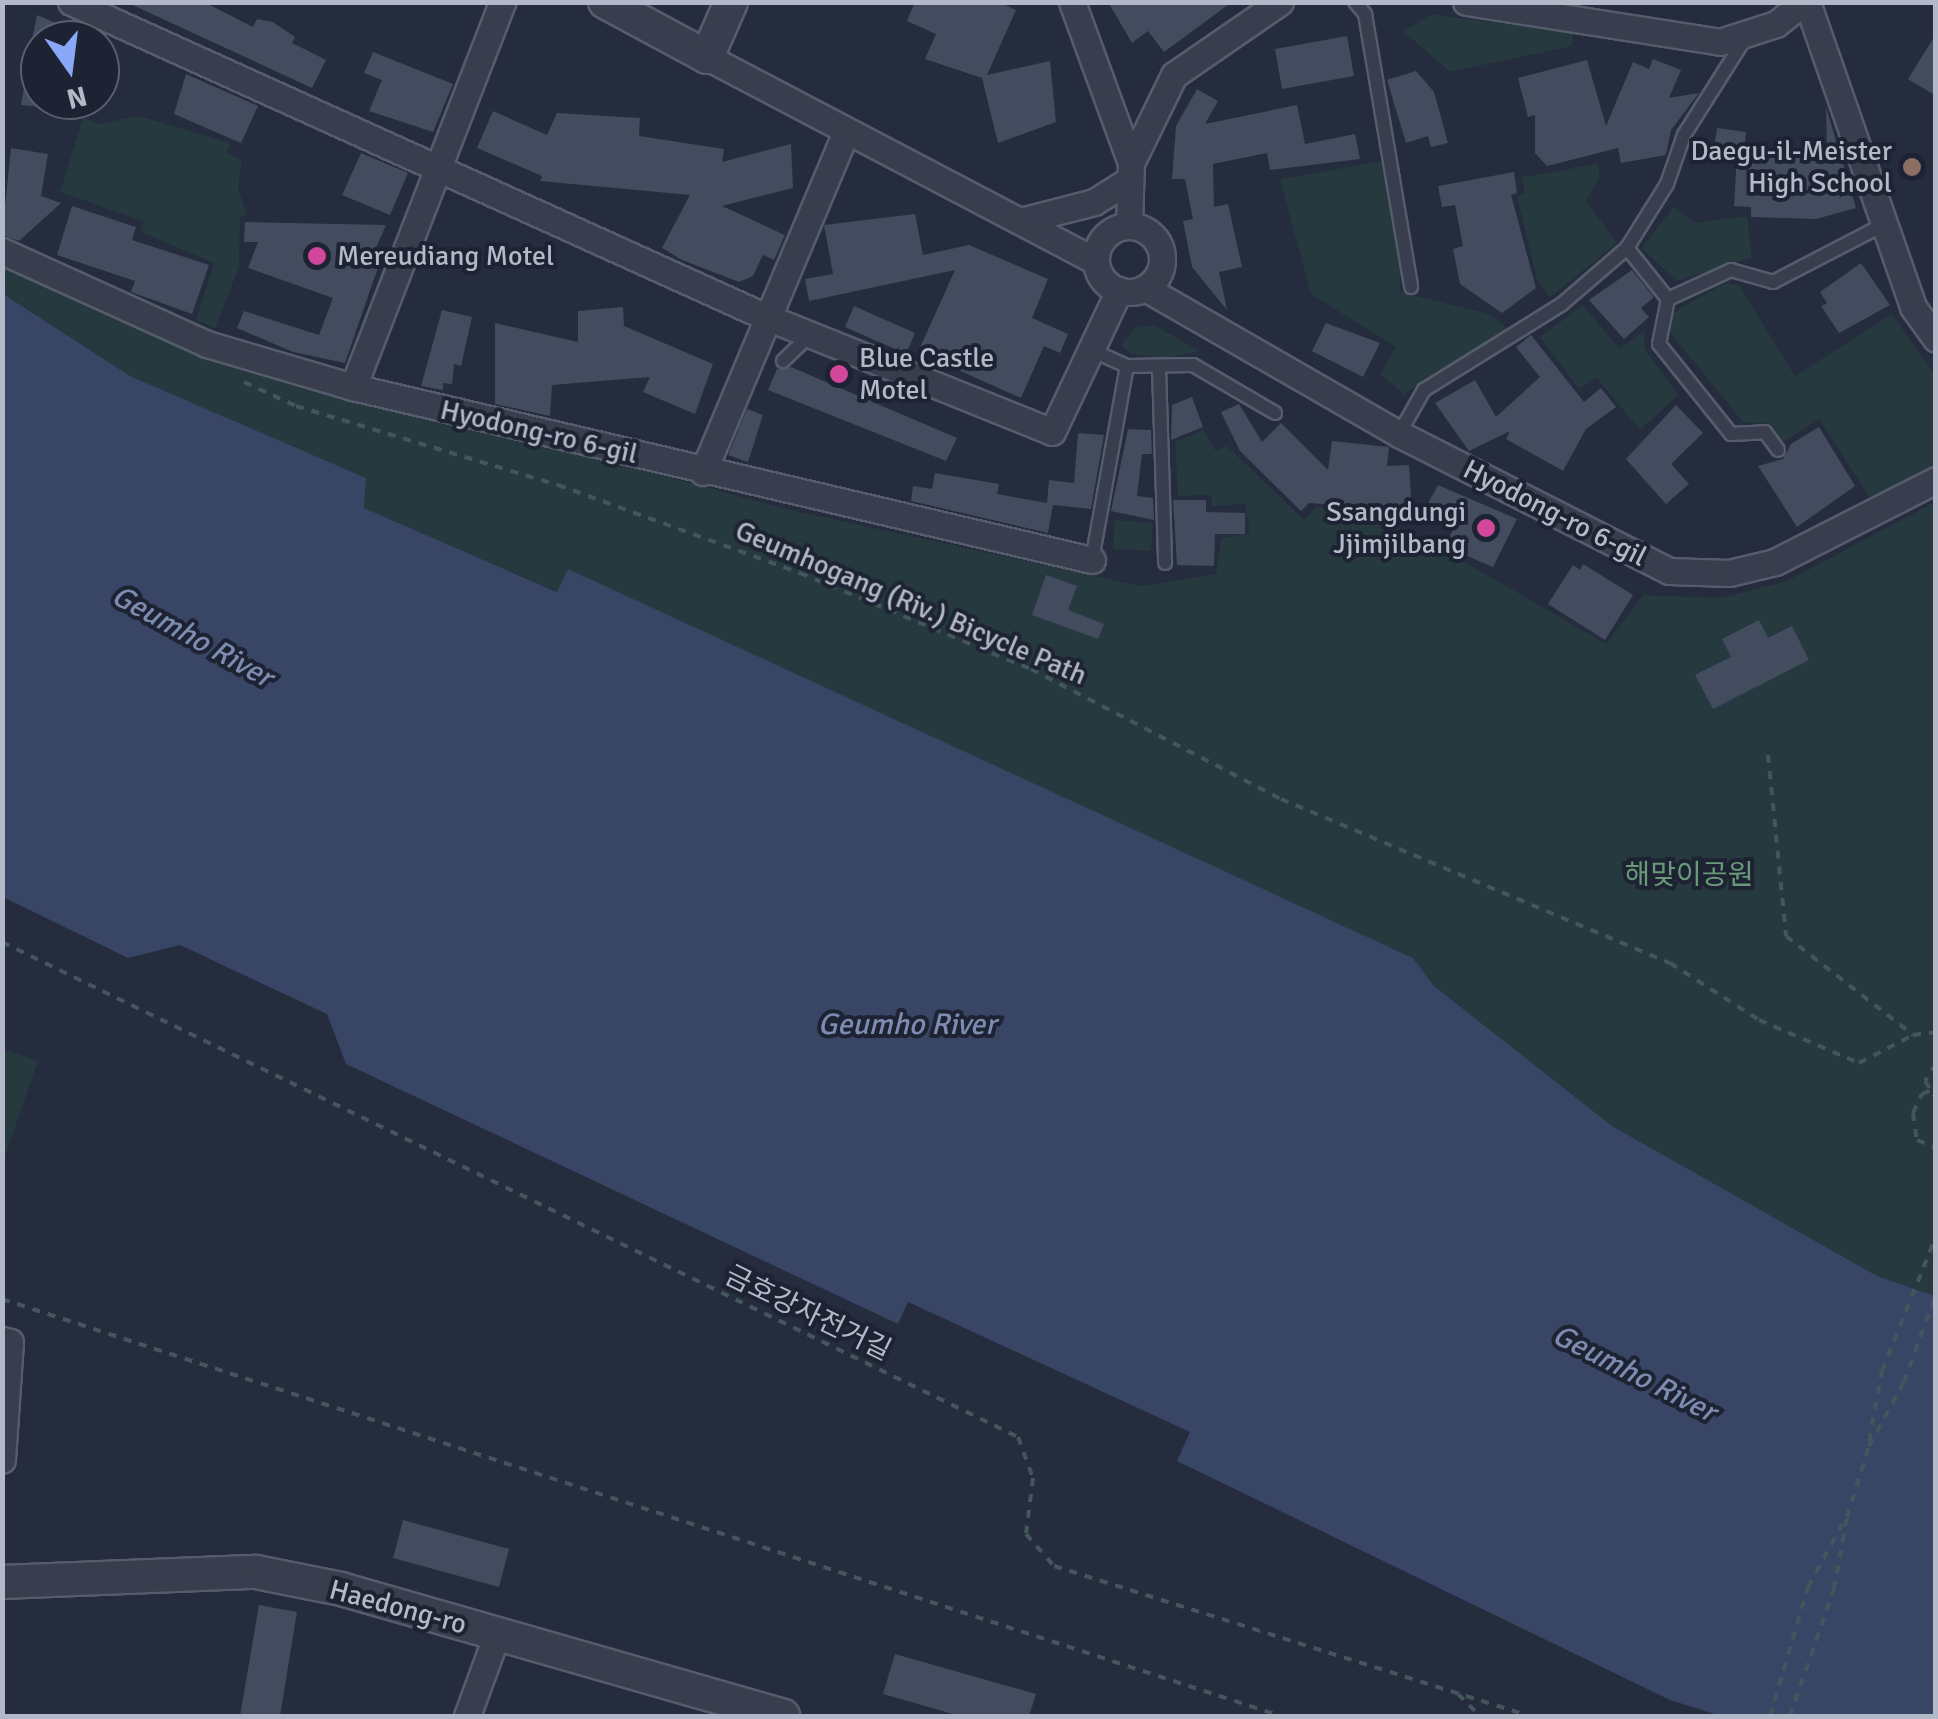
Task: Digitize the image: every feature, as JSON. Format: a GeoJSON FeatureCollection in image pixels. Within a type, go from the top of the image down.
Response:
{"type":"FeatureCollection","features":[{"type":"Feature","properties":{"kind":"street"},"geometry":{"type":"LineString","coordinates":[[70,2],[436,164],[764,316],[1052,432],[1088,349],[1132,289],[1160,272],[1161,250],[1149,232],[1129,225],[1101,240],[1095,261]]}},
{"type":"Feature","properties":{"kind":"street"},"geometry":{"type":"LineString","coordinates":[[353,387],[436,164],[502,2]]}},
{"type":"Feature","properties":{"kind":"street"},"geometry":{"type":"LineString","coordinates":[[605,2],[846,132],[1024,220],[1095,261],[1104,281],[1132,289]]}},
{"type":"Feature","properties":{"kind":"street"},"geometry":{"type":"LineString","coordinates":[[707,56],[731,2]]}},
{"type":"Feature","properties":{"kind":"street"},"geometry":{"type":"LineString","coordinates":[[1072,2],[1130,172],[1129,225]]}},
{"type":"Feature","properties":{"kind":"street"},"geometry":{"type":"LineString","coordinates":[[1024,220],[1094,202],[1130,172],[1174,76],[1280,2]]}},
{"type":"Feature","properties":{"kind":"street"},"geometry":{"type":"LineString","coordinates":[[1466,2],[1720,42],[1746,37],[1805,2],[1913,307],[1936,339]]}},
{"type":"Feature","properties":{"kind":"street"},"geometry":{"type":"LineString","coordinates":[[703,472],[764,316],[846,132]]}},
{"type":"Feature","properties":{"kind":"street","name":"Hyodong-ro 6-gil"},"geometry":{"type":"LineString","coordinates":[[2,251],[207,344],[353,387],[1092,560]]}},
{"type":"Feature","properties":{"kind":"street","name":"Hyodong-ro 6-gil"},"geometry":{"type":"LineString","coordinates":[[1132,289],[1399,434],[1668,570],[1730,574],[1775,562],[1936,480]]}},
{"type":"Feature","properties":{"kind":"street"},"geometry":{"type":"LineString","coordinates":[[2,1340],[10,1342],[2,1460]]}},
{"type":"Feature","properties":{"kind":"street","name":"Haedong-ro"},"geometry":{"type":"LineString","coordinates":[[2,1582],[256,1572],[496,1634],[783,1716]]}},
{"type":"Feature","properties":{"kind":"street"},"geometry":{"type":"LineString","coordinates":[[467,1716],[496,1634]]}},
{"type":"Feature","properties":{"kind":"lane"},"geometry":{"type":"LineString","coordinates":[[1354,2],[1365,14],[1410,286]]}},
{"type":"Feature","properties":{"kind":"lane"},"geometry":{"type":"LineString","coordinates":[[1399,434],[1424,390],[1562,304],[1627,248],[1668,184],[1684,134],[1746,37]]}},
{"type":"Feature","properties":{"kind":"lane"},"geometry":{"type":"LineString","coordinates":[[1668,299],[1731,270],[1772,282],[1883,225]]}},
{"type":"Feature","properties":{"kind":"lane"},"geometry":{"type":"LineString","coordinates":[[1627,248],[1668,299]]}},
{"type":"Feature","properties":{"kind":"lane"},"geometry":{"type":"LineString","coordinates":[[1668,299],[1659,344],[1731,434],[1765,432],[1778,450]]}},
{"type":"Feature","properties":{"kind":"lane"},"geometry":{"type":"LineString","coordinates":[[782,361],[810,335]]}},
{"type":"Feature","properties":{"kind":"lane"},"geometry":{"type":"LineString","coordinates":[[1088,349],[1127,366],[1194,365],[1275,413]]}},
{"type":"Feature","properties":{"kind":"lane"},"geometry":{"type":"LineString","coordinates":[[1092,560],[1127,366]]}},
{"type":"Feature","properties":{"kind":"lane"},"geometry":{"type":"LineString","coordinates":[[1159,368],[1165,563]]}},
{"type":"Feature","properties":{"kind":"path","name":"Geumhogang (Riv.) Bicycle Path"},"geometry":{"type":"LineString","coordinates":[[242,381],[296,406],[576,492],[800,573],[1014,662],[1281,799],[1670,963],[1759,1020],[1859,1063],[1913,1035],[1936,1032]]}},
{"type":"Feature","properties":{"kind":"path"},"geometry":{"type":"LineString","coordinates":[[1768,755],[1786,936],[1913,1035]]}},
{"type":"Feature","properties":{"kind":"path","name":"금호강자전거길"},"geometry":{"type":"LineString","coordinates":[[2,942],[1018,1437],[1032,1478],[1026,1534],[1054,1566],[1530,1716]]}},
{"type":"Feature","properties":{"kind":"path"},"geometry":{"type":"LineString","coordinates":[[1936,1064],[1925,1081],[1936,1098]]}},
{"type":"Feature","properties":{"kind":"path"},"geometry":{"type":"LineString","coordinates":[[1936,1088],[1922,1094],[1913,1113],[1917,1140],[1936,1148]]}},
{"type":"Feature","properties":{"kind":"path"},"geometry":{"type":"LineString","coordinates":[[1790,1716],[1834,1590],[1846,1517],[1869,1446],[1882,1371],[1936,1236]]}},
{"type":"Feature","properties":{"kind":"path"},"geometry":{"type":"LineString","coordinates":[[1869,1446],[1904,1382],[1936,1294]]}},
{"type":"Feature","properties":{"kind":"path"},"geometry":{"type":"LineString","coordinates":[[2,1299],[1281,1716]]}},
{"type":"Feature","properties":{"kind":"path"},"geometry":{"type":"LineString","coordinates":[[1770,1716],[1808,1587],[1846,1517]]}},
{"type":"Feature","properties":{"kind":"path"},"geometry":{"type":"LineString","coordinates":[[1455,1690],[1480,1716]]}},
{"type":"Feature","properties":{"kind":"green space"},"geometry":{"type":"Polygon","coordinates":[[[1432,14],[1573,33],[1572,46],[1450,72],[1403,31],[1432,14]]]}},
{"type":"Feature","properties":{"kind":"green space"},"geometry":{"type":"Polygon","coordinates":[[[139,116],[230,143],[227,153],[242,160],[238,189],[247,215],[240,217],[239,267],[215,328],[196,320],[214,263],[141,232],[143,221],[60,192],[82,120],[99,124],[139,116]]]}},
{"type":"Feature","properties":{"kind":"green space"},"geometry":{"type":"Polygon","coordinates":[[[1382,161],[1400,235],[1400,292],[1489,314],[1511,331],[1404,394],[1380,374],[1396,347],[1311,294],[1280,179],[1382,161]]]}},
{"type":"Feature","properties":{"kind":"green space"},"geometry":{"type":"Polygon","coordinates":[[[1598,164],[1600,177],[1586,201],[1617,243],[1550,297],[1537,280],[1517,196],[1525,194],[1522,177],[1598,164]]]}},
{"type":"Feature","properties":{"kind":"green space"},"geometry":{"type":"Polygon","coordinates":[[[1674,206],[1695,223],[1747,216],[1752,258],[1676,281],[1642,248],[1674,206]]]}},
{"type":"Feature","properties":{"kind":"green space","name":"해맞이공원"},"geometry":{"type":"Polygon","coordinates":[[[2,260],[445,417],[786,509],[1141,586],[1216,574],[1221,538],[1250,534],[1245,504],[1212,506],[1211,495],[1178,496],[1175,442],[1203,430],[1216,451],[1227,446],[1304,520],[1317,506],[1413,532],[1606,644],[1643,595],[1722,598],[1787,581],[1935,502],[1935,1296],[1877,1276],[1612,1126],[1434,986],[1413,958],[569,570],[558,592],[364,508],[366,478],[130,376],[3,293],[2,260]]]}},
{"type":"Feature","properties":{"kind":"green space"},"geometry":{"type":"Polygon","coordinates":[[[1725,283],[1739,285],[1795,376],[1892,314],[1935,375],[1935,464],[1872,501],[1819,419],[1783,442],[1771,424],[1743,422],[1669,331],[1674,312],[1725,283]]]}},
{"type":"Feature","properties":{"kind":"green space"},"geometry":{"type":"Polygon","coordinates":[[[1583,305],[1619,349],[1645,330],[1644,348],[1678,395],[1640,430],[1596,377],[1579,389],[1540,337],[1583,305]]]}},
{"type":"Feature","properties":{"kind":"green space"},"geometry":{"type":"Polygon","coordinates":[[[1154,325],[1200,351],[1166,358],[1131,354],[1121,345],[1135,328],[1154,325]]]}},
{"type":"Feature","properties":{"kind":"green space"},"geometry":{"type":"Polygon","coordinates":[[[1115,520],[1153,523],[1151,551],[1113,549],[1115,520]]]}},
{"type":"Feature","properties":{"kind":"green space"},"geometry":{"type":"Polygon","coordinates":[[[3,1049],[38,1061],[5,1156],[2,1155],[3,1049]]]}},
{"type":"Feature","properties":{"kind":"water","name":"Geumho River"},"geometry":{"type":"Polygon","coordinates":[[[2,293],[130,376],[366,478],[364,508],[557,592],[568,569],[1413,958],[1434,986],[1612,1126],[1877,1276],[1935,1296],[1935,1716],[1721,1716],[1670,1700],[1177,1461],[1190,1432],[908,1302],[898,1324],[346,1064],[327,1014],[180,945],[128,958],[3,897],[2,293]]]}},
{"type":"Feature","properties":{"kind":"building"},"geometry":{"type":"Polygon","coordinates":[[[126,2],[204,2],[253,27],[257,19],[273,22],[295,37],[292,43],[326,60],[312,88],[126,2]]]}},
{"type":"Feature","properties":{"kind":"building"},"geometry":{"type":"Polygon","coordinates":[[[915,2],[999,2],[1016,10],[987,75],[1050,61],[1056,122],[998,143],[982,78],[925,59],[936,34],[907,21],[915,2]]]}},
{"type":"Feature","properties":{"kind":"building"},"geometry":{"type":"Polygon","coordinates":[[[1108,2],[1232,2],[1164,52],[1148,31],[1132,43],[1108,2]]]}},
{"type":"Feature","properties":{"kind":"building"},"geometry":{"type":"Polygon","coordinates":[[[1936,34],[1936,96],[1908,79],[1936,34]]]}},
{"type":"Feature","properties":{"kind":"building"},"geometry":{"type":"Polygon","coordinates":[[[1347,36],[1354,76],[1282,89],[1275,49],[1347,36]]]}},
{"type":"Feature","properties":{"kind":"building"},"geometry":{"type":"Polygon","coordinates":[[[373,52],[453,84],[433,132],[369,111],[382,80],[364,73],[373,52]]]}},
{"type":"Feature","properties":{"kind":"building"},"geometry":{"type":"Polygon","coordinates":[[[1653,59],[1681,70],[1669,98],[1699,93],[1671,130],[1666,155],[1621,163],[1618,148],[1547,166],[1535,153],[1535,115],[1528,117],[1518,78],[1587,60],[1606,126],[1633,62],[1649,69],[1653,59]]]}},
{"type":"Feature","properties":{"kind":"building"},"geometry":{"type":"Polygon","coordinates":[[[1416,71],[1434,92],[1448,143],[1431,147],[1428,136],[1406,143],[1387,80],[1416,71]]]}},
{"type":"Feature","properties":{"kind":"building"},"geometry":{"type":"Polygon","coordinates":[[[186,74],[258,106],[241,143],[174,114],[186,74]]]}},
{"type":"Feature","properties":{"kind":"building"},"geometry":{"type":"Polygon","coordinates":[[[1197,89],[1218,101],[1205,124],[1297,105],[1305,144],[1355,134],[1360,159],[1270,170],[1267,153],[1213,164],[1214,207],[1228,204],[1242,267],[1219,272],[1227,310],[1192,267],[1183,221],[1193,219],[1185,179],[1172,179],[1176,126],[1197,89]]]}},
{"type":"Feature","properties":{"kind":"building"},"geometry":{"type":"Polygon","coordinates":[[[1826,107],[1856,208],[1816,219],[1751,217],[1751,207],[1734,206],[1737,152],[1714,149],[1717,128],[1746,132],[1744,151],[1827,155],[1826,107]]]}},
{"type":"Feature","properties":{"kind":"building"},"geometry":{"type":"Polygon","coordinates":[[[493,111],[547,135],[557,113],[640,118],[639,136],[724,149],[722,162],[791,144],[793,188],[722,206],[785,235],[774,260],[763,255],[753,276],[739,282],[682,260],[662,248],[690,195],[540,181],[542,176],[477,148],[493,111]]]}},
{"type":"Feature","properties":{"kind":"building"},"geometry":{"type":"Polygon","coordinates":[[[11,148],[48,154],[41,196],[61,203],[19,241],[2,235],[11,148]]]}},
{"type":"Feature","properties":{"kind":"building"},"geometry":{"type":"Polygon","coordinates":[[[361,153],[408,173],[390,215],[342,195],[361,153]]]}},
{"type":"Feature","properties":{"kind":"building"},"geometry":{"type":"Polygon","coordinates":[[[1514,172],[1517,193],[1511,195],[1536,288],[1502,313],[1460,284],[1453,249],[1463,246],[1455,205],[1442,207],[1438,186],[1514,172]]]}},
{"type":"Feature","properties":{"kind":"building"},"geometry":{"type":"Polygon","coordinates":[[[72,206],[136,227],[132,240],[209,265],[192,314],[131,292],[135,281],[57,255],[72,206]]]}},
{"type":"Feature","properties":{"kind":"building"},"geometry":{"type":"Polygon","coordinates":[[[915,214],[923,255],[969,245],[1048,279],[1032,318],[1068,334],[1060,353],[1044,346],[1021,398],[918,352],[955,270],[809,301],[805,279],[833,274],[824,225],[915,214]]]}},
{"type":"Feature","properties":{"kind":"building"},"geometry":{"type":"Polygon","coordinates":[[[245,222],[386,225],[375,250],[383,253],[345,363],[293,352],[237,328],[244,311],[319,335],[333,298],[248,268],[258,242],[244,242],[245,222]]]}},
{"type":"Feature","properties":{"kind":"building"},"geometry":{"type":"Polygon","coordinates":[[[1861,263],[1890,305],[1839,333],[1821,306],[1827,303],[1820,292],[1861,263]]]}},
{"type":"Feature","properties":{"kind":"building"},"geometry":{"type":"Polygon","coordinates":[[[1632,270],[1654,297],[1641,308],[1649,317],[1624,339],[1589,300],[1632,270]]]}},
{"type":"Feature","properties":{"kind":"building"},"geometry":{"type":"Polygon","coordinates":[[[854,306],[915,333],[906,354],[845,327],[854,306]]]}},
{"type":"Feature","properties":{"kind":"building"},"geometry":{"type":"Polygon","coordinates":[[[623,307],[624,326],[713,364],[695,414],[643,392],[650,377],[552,385],[550,416],[495,404],[495,323],[578,342],[578,311],[623,307]]]}},
{"type":"Feature","properties":{"kind":"building"},"geometry":{"type":"Polygon","coordinates":[[[442,310],[472,317],[461,366],[454,364],[452,384],[443,383],[443,390],[421,386],[442,310]]]}},
{"type":"Feature","properties":{"kind":"building"},"geometry":{"type":"Polygon","coordinates":[[[1326,323],[1380,343],[1363,377],[1312,351],[1326,323]]]}},
{"type":"Feature","properties":{"kind":"building"},"geometry":{"type":"Polygon","coordinates":[[[1531,335],[1584,402],[1601,388],[1616,407],[1586,429],[1563,471],[1506,439],[1510,431],[1469,451],[1435,403],[1475,380],[1496,417],[1540,377],[1516,347],[1531,335]]]}},
{"type":"Feature","properties":{"kind":"building"},"geometry":{"type":"Polygon","coordinates":[[[791,367],[957,438],[946,461],[768,390],[777,369],[791,367]]]}},
{"type":"Feature","properties":{"kind":"building"},"geometry":{"type":"Polygon","coordinates":[[[1192,397],[1203,427],[1171,440],[1172,405],[1192,397]]]}},
{"type":"Feature","properties":{"kind":"building"},"geometry":{"type":"Polygon","coordinates":[[[1239,404],[1262,442],[1281,423],[1328,470],[1332,441],[1389,447],[1387,466],[1409,465],[1412,511],[1309,503],[1301,511],[1240,451],[1221,412],[1239,404]]]}},
{"type":"Feature","properties":{"kind":"building"},"geometry":{"type":"Polygon","coordinates":[[[1676,405],[1703,433],[1671,464],[1689,484],[1666,504],[1626,459],[1676,405]]]}},
{"type":"Feature","properties":{"kind":"building"},"geometry":{"type":"Polygon","coordinates":[[[747,409],[763,415],[748,462],[728,455],[747,409]]]}},
{"type":"Feature","properties":{"kind":"building"},"geometry":{"type":"Polygon","coordinates":[[[1819,427],[1855,486],[1797,527],[1758,466],[1783,459],[1791,444],[1819,427]]]}},
{"type":"Feature","properties":{"kind":"building"},"geometry":{"type":"Polygon","coordinates":[[[1128,429],[1151,430],[1152,454],[1142,454],[1137,496],[1153,498],[1154,520],[1111,511],[1128,429]]]}},
{"type":"Feature","properties":{"kind":"building"},"geometry":{"type":"Polygon","coordinates":[[[1078,433],[1104,435],[1091,509],[1053,505],[1048,533],[911,501],[913,486],[932,489],[935,473],[999,484],[997,494],[1047,503],[1049,480],[1074,483],[1078,433]]]}},
{"type":"Feature","properties":{"kind":"building"},"geometry":{"type":"Polygon","coordinates":[[[1438,485],[1517,519],[1493,567],[1444,546],[1456,525],[1425,509],[1438,485]]]}},
{"type":"Feature","properties":{"kind":"building"},"geometry":{"type":"Polygon","coordinates":[[[1173,500],[1206,500],[1206,512],[1245,513],[1245,534],[1215,534],[1214,566],[1177,565],[1173,500]]]}},
{"type":"Feature","properties":{"kind":"building"},"geometry":{"type":"Polygon","coordinates":[[[1583,564],[1633,595],[1605,640],[1548,604],[1573,565],[1580,570],[1583,564]]]}},
{"type":"Feature","properties":{"kind":"building"},"geometry":{"type":"Polygon","coordinates":[[[1046,575],[1077,586],[1068,610],[1104,624],[1098,639],[1032,615],[1046,575]]]}},
{"type":"Feature","properties":{"kind":"building"},"geometry":{"type":"Polygon","coordinates":[[[1759,620],[1768,638],[1792,626],[1809,660],[1713,709],[1695,675],[1731,657],[1722,639],[1759,620]]]}},
{"type":"Feature","properties":{"kind":"building"},"geometry":{"type":"Polygon","coordinates":[[[403,1520],[509,1549],[499,1587],[393,1558],[403,1520]]]}},
{"type":"Feature","properties":{"kind":"building"},"geometry":{"type":"Polygon","coordinates":[[[259,1605],[297,1612],[280,1716],[240,1716],[259,1605]]]}},
{"type":"Feature","properties":{"kind":"building"},"geometry":{"type":"Polygon","coordinates":[[[895,1654],[1036,1694],[1029,1716],[960,1716],[883,1694],[895,1654]]]}},
{"type":"Feature","properties":{"kind":"place","name":"Daegu-il-Meister High School"},"geometry":{"type":"Point","coordinates":[1912,167]}},
{"type":"Feature","properties":{"kind":"place","name":"Mereudiang Motel"},"geometry":{"type":"Point","coordinates":[317,256]}},
{"type":"Feature","properties":{"kind":"place","name":"Blue Castle Motel"},"geometry":{"type":"Point","coordinates":[839,374]}},
{"type":"Feature","properties":{"kind":"place","name":"Ssangdungi Jjimjilbang"},"geometry":{"type":"Point","coordinates":[1486,528]}}]}
